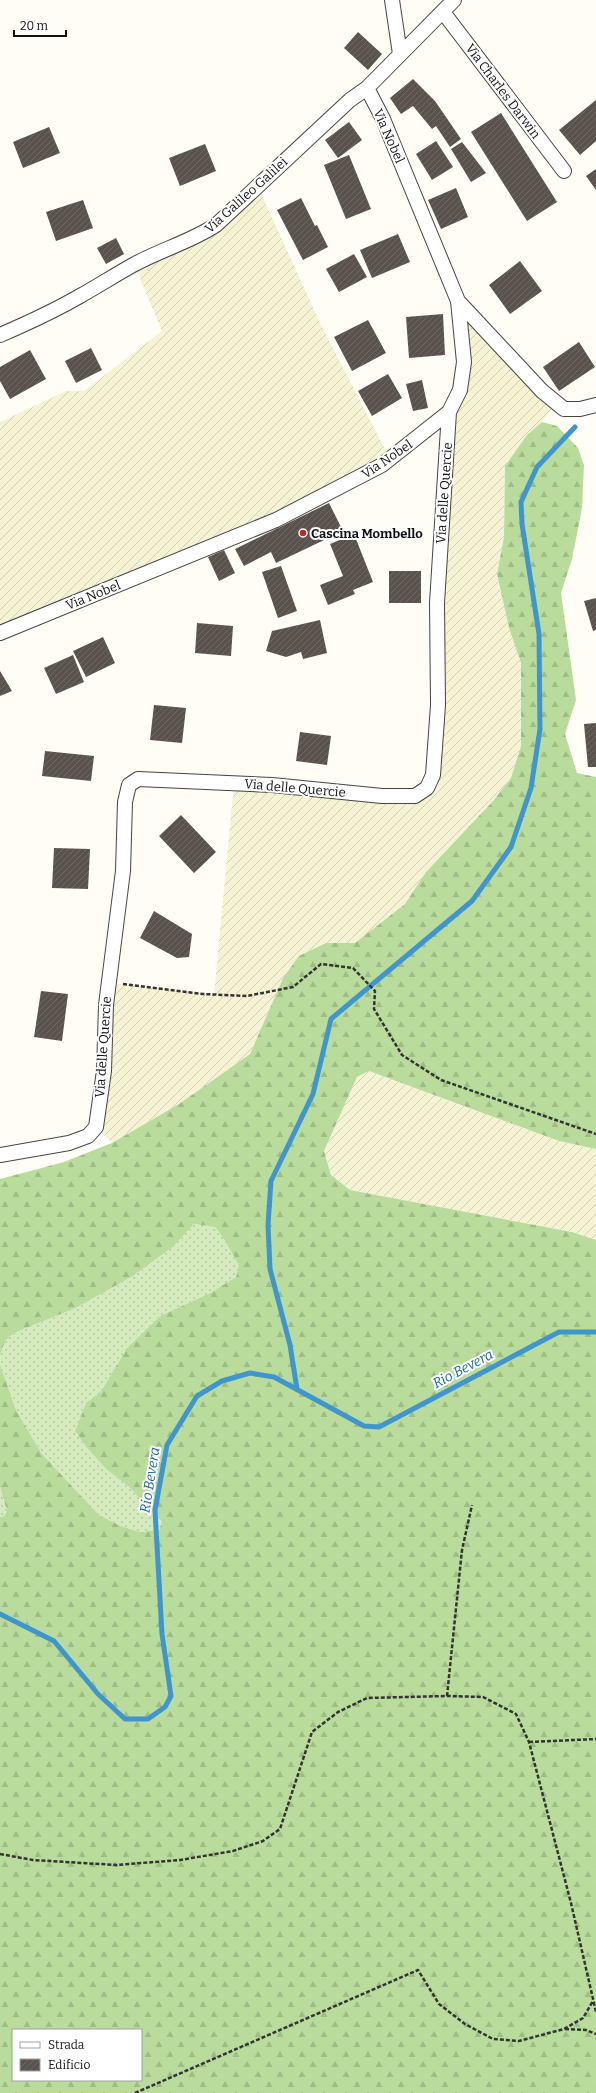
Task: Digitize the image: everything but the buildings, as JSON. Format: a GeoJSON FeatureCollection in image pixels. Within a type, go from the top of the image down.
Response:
{"type":"FeatureCollection","features":[{"type":"Feature","properties":{"kind":"street"},"geometry":{"type":"LineString","coordinates":[[392,0],[400,54]]}},
{"type":"Feature","properties":{"kind":"street","name":"Via Galileo Galilei"},"geometry":{"type":"LineString","coordinates":[[0,335],[36,320],[81,296],[134,264],[178,243],[198,237],[216,225],[345,105],[367,88],[454,0]]}},
{"type":"Feature","properties":{"kind":"street","name":"Via Charles Darwin"},"geometry":{"type":"LineString","coordinates":[[443,12],[564,171]]}},
{"type":"Feature","properties":{"kind":"street","name":"Via Nobel"},"geometry":{"type":"LineString","coordinates":[[0,633],[289,514],[382,465],[449,412],[460,390],[464,362],[458,301],[383,119],[367,88]]}},
{"type":"Feature","properties":{"kind":"street"},"geometry":{"type":"LineString","coordinates":[[458,301],[542,391],[564,409],[580,409],[596,405]]}},
{"type":"Feature","properties":{"kind":"street","name":"Via delle Quercie"},"geometry":{"type":"LineString","coordinates":[[0,1155],[69,1143],[88,1136],[96,1127],[104,1071],[108,983],[123,871],[125,802],[129,785],[138,779],[272,785],[382,796],[415,796],[427,788],[433,775],[438,705],[436,603],[449,412]]}},
{"type":"Feature","properties":{"kind":"path"},"geometry":{"type":"LineString","coordinates":[[108,983],[203,994],[247,996],[293,987],[322,964],[353,968],[375,991],[374,1009],[402,1055],[441,1080],[596,1134]]}},
{"type":"Feature","properties":{"kind":"path"},"geometry":{"type":"LineString","coordinates":[[447,1696],[462,1550],[472,1506]]}},
{"type":"Feature","properties":{"kind":"path"},"geometry":{"type":"LineString","coordinates":[[0,1854],[33,1860],[116,1865],[180,1860],[232,1851],[263,1841],[280,1829],[312,1732],[338,1712],[367,1698],[447,1696],[483,1697],[516,1714],[528,1742],[571,1903],[596,2012]]}},
{"type":"Feature","properties":{"kind":"path"},"geometry":{"type":"LineString","coordinates":[[528,1742],[596,1739]]}},
{"type":"Feature","properties":{"kind":"path"},"geometry":{"type":"LineString","coordinates":[[135,2093],[418,1970],[439,2004],[465,2024],[493,2039],[519,2041],[564,2029],[583,2018],[593,2001]]}},
{"type":"Feature","properties":{"kind":"path"},"geometry":{"type":"LineString","coordinates":[[564,2029],[586,2030],[596,2034]]}},
{"type":"Feature","properties":{"kind":"shaded area"},"geometry":{"type":"Polygon","coordinates":[[[258,187],[321,325],[390,459],[335,492],[0,633],[0,422],[66,391],[84,391],[162,331],[134,264],[178,243],[258,187]]]}},
{"type":"Feature","properties":{"kind":"shaded area"},"geometry":{"type":"Polygon","coordinates":[[[458,301],[556,403],[542,422],[527,436],[505,466],[504,537],[497,574],[509,628],[521,663],[521,746],[511,778],[493,801],[426,872],[405,904],[355,943],[326,943],[283,978],[250,1054],[179,1104],[112,1143],[96,1127],[109,983],[214,994],[234,784],[382,796],[427,788],[449,412],[460,390],[458,301]]]}},
{"type":"Feature","properties":{"kind":"shaded area"},"geometry":{"type":"Polygon","coordinates":[[[369,1071],[559,1141],[596,1149],[596,1240],[572,1232],[350,1190],[331,1175],[324,1151],[357,1077],[369,1071]]]}},
{"type":"Feature","properties":{"kind":"green space"},"geometry":{"type":"Polygon","coordinates":[[[542,422],[557,426],[578,448],[584,465],[582,508],[572,559],[561,593],[576,700],[565,734],[577,773],[596,777],[596,1149],[559,1141],[369,1071],[357,1077],[324,1151],[331,1175],[350,1190],[572,1232],[596,1240],[596,2093],[0,2093],[0,1517],[4,1516],[7,1511],[0,1487],[0,1364],[16,1410],[42,1454],[99,1515],[121,1526],[140,1532],[159,1530],[162,1522],[128,1486],[107,1470],[87,1448],[75,1431],[86,1403],[101,1391],[127,1348],[160,1316],[210,1293],[236,1277],[239,1265],[224,1239],[215,1227],[194,1224],[173,1247],[133,1276],[76,1308],[14,1333],[5,1341],[0,1356],[0,1179],[64,1162],[112,1143],[179,1104],[250,1054],[283,978],[299,956],[326,943],[355,943],[405,904],[426,872],[493,801],[511,778],[521,746],[521,663],[509,628],[497,574],[504,537],[505,466],[527,435],[542,422]]]}},
{"type":"Feature","properties":{"kind":"green space"},"geometry":{"type":"Polygon","coordinates":[[[194,1224],[215,1227],[240,1265],[236,1277],[210,1293],[160,1316],[127,1348],[101,1391],[86,1403],[75,1431],[87,1448],[107,1470],[128,1486],[162,1522],[159,1530],[140,1532],[121,1526],[99,1515],[42,1454],[16,1410],[0,1364],[0,1356],[5,1341],[14,1333],[76,1308],[133,1276],[173,1247],[194,1224]]]}},
{"type":"Feature","properties":{"kind":"green space"},"geometry":{"type":"Polygon","coordinates":[[[0,1487],[7,1511],[4,1516],[0,1517],[0,1487]]]}},
{"type":"Feature","properties":{"kind":"waterway"},"geometry":{"type":"LineString","coordinates":[[297,1389],[290,1345],[270,1269],[268,1225],[271,1181],[313,1094],[331,1019],[472,901],[511,847],[531,788],[540,729],[539,634],[522,524],[521,502],[537,467],[575,427]]}},
{"type":"Feature","properties":{"kind":"waterway","name":"Rio Bevera"},"geometry":{"type":"LineString","coordinates":[[0,1614],[54,1641],[98,1694],[125,1719],[148,1719],[165,1707],[171,1696],[162,1634],[155,1510],[167,1445],[197,1396],[222,1381],[250,1373],[274,1377],[364,1426],[379,1427],[559,1332],[596,1332]]}},
{"type":"Feature","properties":{"kind":"place","name":"Cascina Mombello"},"geometry":{"type":"Point","coordinates":[303,533]}}]}
